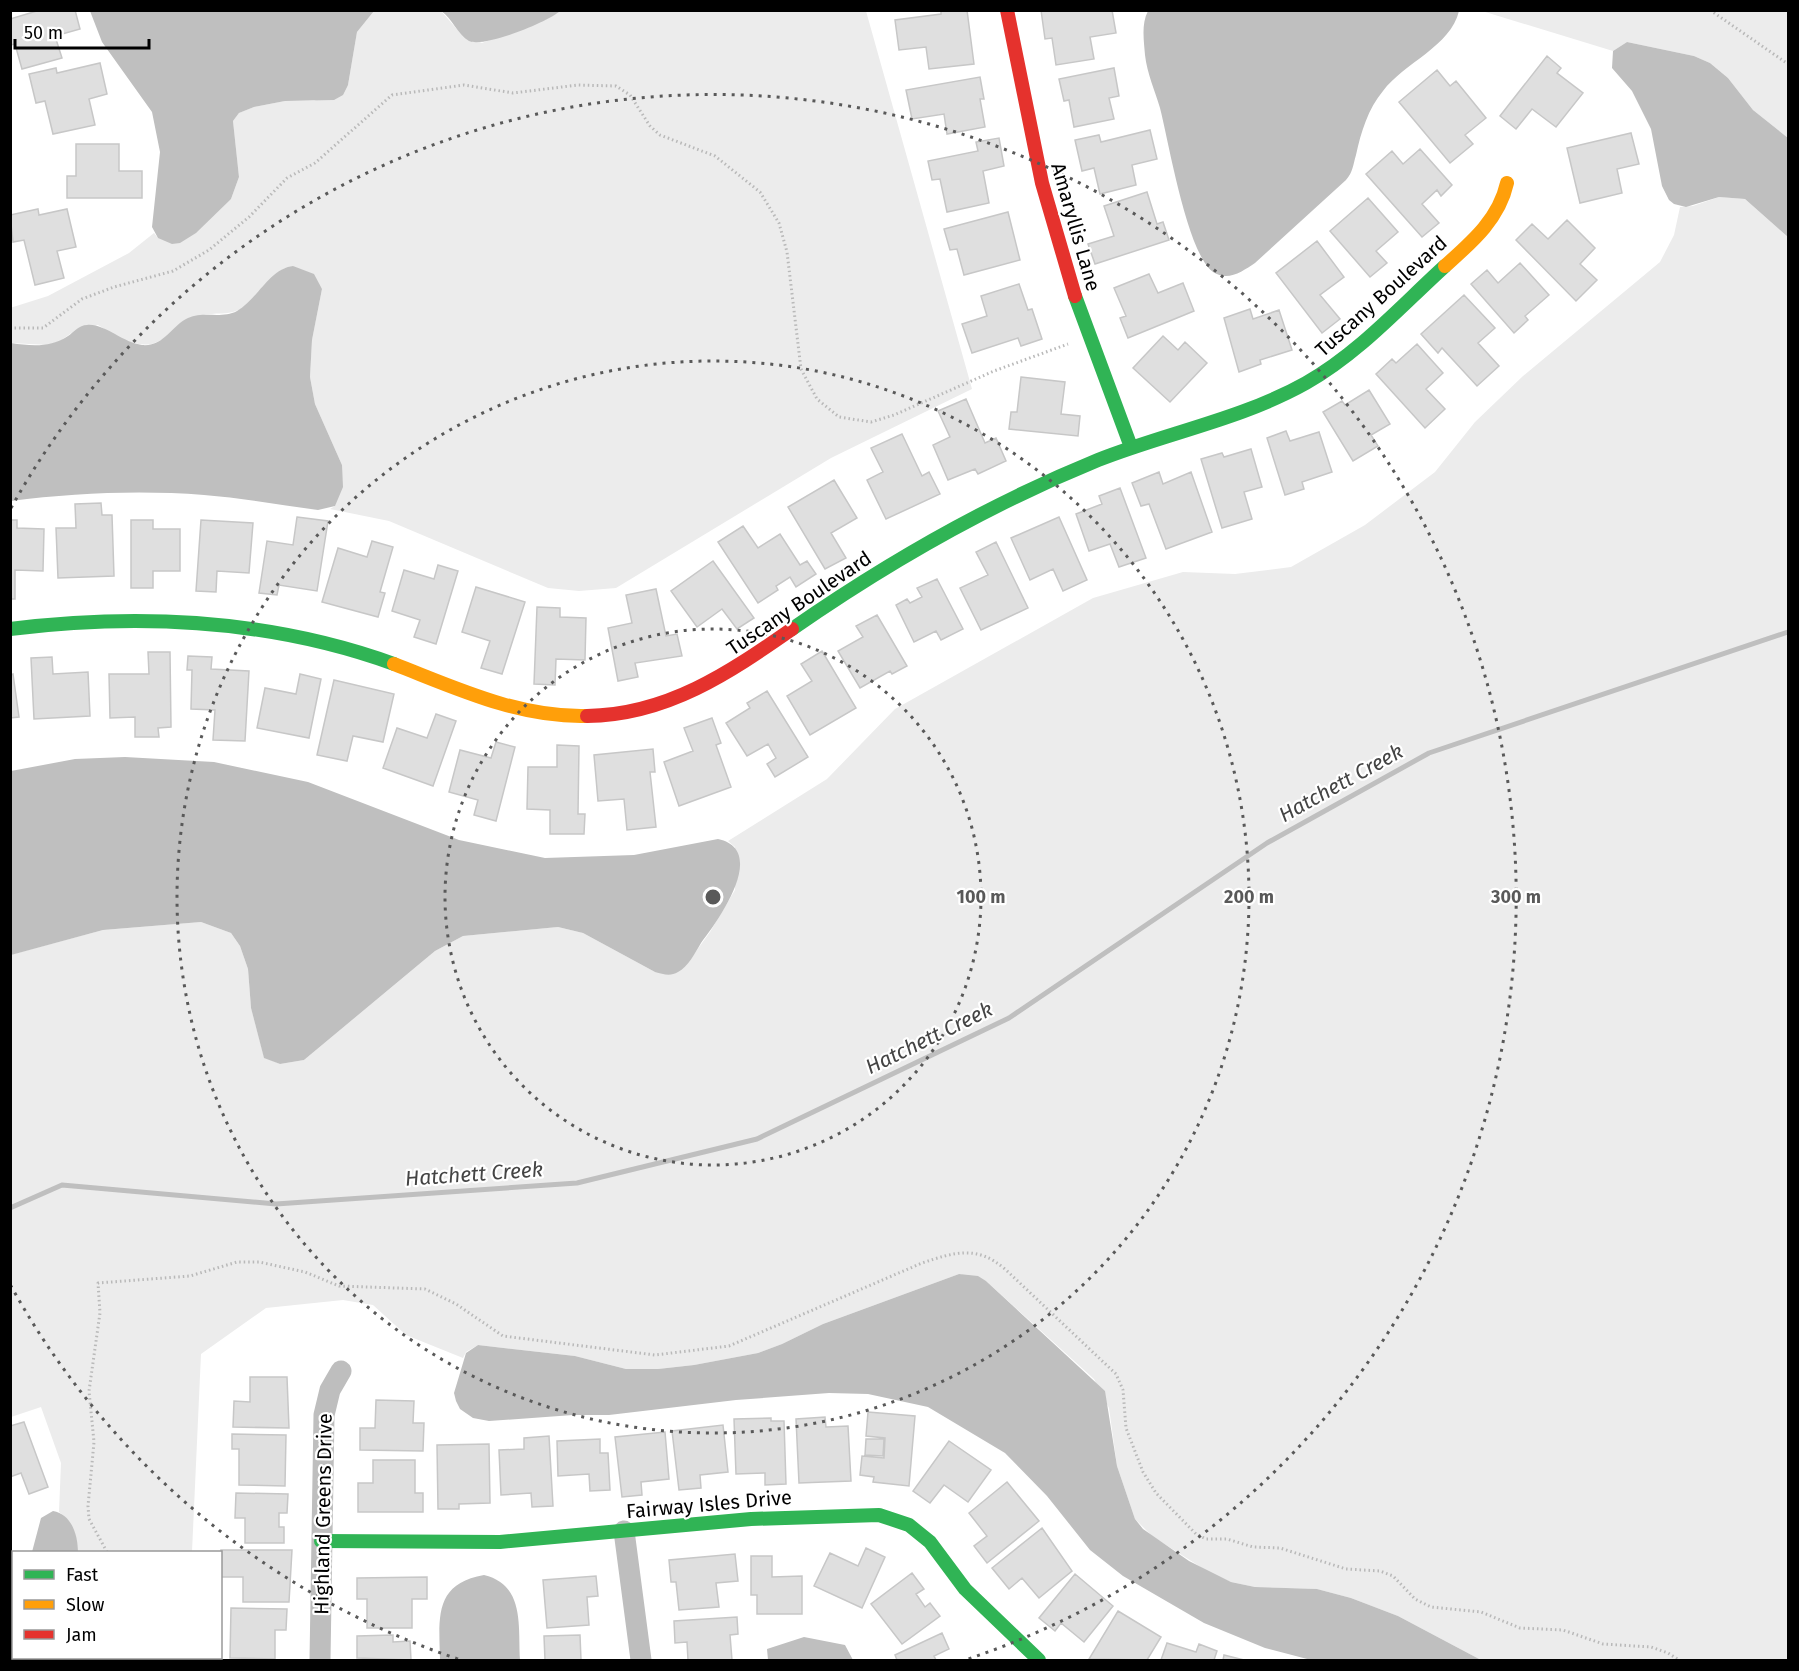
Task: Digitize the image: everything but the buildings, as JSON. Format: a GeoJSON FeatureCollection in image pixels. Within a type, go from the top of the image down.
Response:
{"type":"FeatureCollection","features":[{"type":"Feature","properties":{"kind":"street","name":"Amaryllis Lane"},"geometry":{"type":"LineString","coordinates":[[1007,10],[1018,82],[1041,182],[1071,284],[1131,447]]}},
{"type":"Feature","properties":{"kind":"street","name":"Tuscany Boulevard"},"geometry":{"type":"LineString","coordinates":[[10,630],[120,619],[163,618],[245,626],[327,642],[367,654],[511,709],[567,717],[632,713],[665,704],[700,690],[732,672],[815,613],[897,560],[994,508],[1131,447],[1278,397],[1329,369],[1365,340],[1483,230],[1500,207],[1507,183]]}},
{"type":"Feature","properties":{"kind":"street","name":"Highland Greens Drive"},"geometry":{"type":"LineString","coordinates":[[320,1660],[324,1415],[330,1390],[342,1371]]}},
{"type":"Feature","properties":{"kind":"street","name":"Fairway Isles Drive"},"geometry":{"type":"LineString","coordinates":[[321,1541],[500,1542],[787,1517],[862,1515],[895,1519],[909,1525],[930,1542],[964,1589],[1035,1659]]}},
{"type":"Feature","properties":{"kind":"street"},"geometry":{"type":"LineString","coordinates":[[624,1531],[641,1660]]}},
{"type":"Feature","properties":{"kind":"path"},"geometry":{"type":"LineString","coordinates":[[1710,10],[1788,64]]}},
{"type":"Feature","properties":{"kind":"path"},"geometry":{"type":"LineString","coordinates":[[10,328],[43,328],[82,299],[114,287],[172,271],[209,250],[249,217],[287,178],[315,163],[392,95],[464,85],[513,93],[578,85],[616,86],[630,95],[650,126],[660,135],[715,156],[759,192],[779,223],[787,252],[801,369],[817,399],[839,417],[871,422],[894,416],[993,371],[1090,336]]}},
{"type":"Feature","properties":{"kind":"path"},"geometry":{"type":"LineString","coordinates":[[10,118],[10,128]]}},
{"type":"Feature","properties":{"kind":"path"},"geometry":{"type":"LineString","coordinates":[[106,1551],[89,1519],[88,1506],[94,1442],[89,1391],[100,1313],[98,1283],[190,1276],[237,1262],[259,1262],[305,1272],[339,1286],[425,1289],[456,1304],[504,1336],[655,1355],[729,1346],[922,1263],[947,1255],[980,1253],[992,1258],[1005,1269],[1116,1374],[1123,1390],[1126,1428],[1146,1478],[1155,1492],[1196,1534],[1206,1539],[1227,1539],[1253,1547],[1280,1548],[1346,1569],[1380,1571],[1393,1576],[1415,1599],[1431,1607],[1481,1612],[1520,1628],[1563,1630],[1602,1644],[1651,1647],[1668,1653],[1678,1660]]}},
{"type":"Feature","properties":{"kind":"shaded area"},"geometry":{"type":"Polygon","coordinates":[[[1148,10],[1459,11],[1447,34],[1392,81],[1373,105],[1346,180],[1255,263],[1235,274],[1224,276],[1213,272],[1204,261],[1187,221],[1160,108],[1146,62],[1144,27],[1148,10]]]}},
{"type":"Feature","properties":{"kind":"shaded area"},"geometry":{"type":"Polygon","coordinates":[[[90,11],[374,11],[357,32],[348,85],[343,95],[334,100],[285,101],[254,107],[239,113],[233,121],[239,177],[231,199],[196,233],[180,243],[172,244],[158,238],[152,227],[160,152],[152,112],[102,42],[90,11]]]}},
{"type":"Feature","properties":{"kind":"shaded area"},"geometry":{"type":"Polygon","coordinates":[[[374,11],[441,11],[462,35],[482,43],[549,18],[560,11],[866,11],[972,389],[831,458],[616,588],[579,591],[548,588],[389,521],[330,509],[335,506],[342,465],[315,404],[310,377],[312,340],[322,289],[293,266],[273,277],[244,307],[233,312],[195,318],[182,324],[157,342],[140,344],[131,342],[98,325],[77,329],[60,341],[48,345],[11,343],[10,308],[48,296],[129,253],[154,233],[158,238],[231,199],[239,177],[233,121],[239,113],[254,107],[285,101],[314,101],[348,85],[357,32],[374,11]]]}},
{"type":"Feature","properties":{"kind":"shaded area"},"geometry":{"type":"Polygon","coordinates":[[[441,11],[560,11],[516,33],[477,42],[465,38],[441,11]]]}},
{"type":"Feature","properties":{"kind":"shaded area"},"geometry":{"type":"Polygon","coordinates":[[[1482,11],[1788,11],[1788,138],[1753,110],[1728,78],[1710,63],[1694,56],[1627,42],[1613,51],[1482,11]]]}},
{"type":"Feature","properties":{"kind":"shaded area"},"geometry":{"type":"Polygon","coordinates":[[[1627,42],[1694,56],[1710,63],[1728,78],[1753,110],[1788,138],[1788,237],[1745,199],[1719,197],[1686,207],[1669,200],[1662,186],[1651,129],[1632,91],[1612,68],[1613,51],[1627,42]]]}},
{"type":"Feature","properties":{"kind":"shaded area"},"geometry":{"type":"Polygon","coordinates":[[[1719,197],[1745,199],[1788,237],[1788,1660],[1481,1660],[1398,1616],[1351,1598],[1317,1589],[1255,1587],[1231,1582],[1210,1573],[1152,1536],[1135,1519],[1117,1466],[1109,1408],[1094,1379],[986,1281],[959,1274],[823,1324],[758,1353],[658,1369],[626,1369],[575,1356],[478,1345],[466,1352],[463,1358],[406,1335],[373,1305],[343,1300],[266,1308],[201,1354],[192,1551],[78,1551],[73,1530],[59,1512],[61,1463],[41,1407],[11,1417],[10,955],[103,930],[201,922],[231,933],[240,946],[248,969],[251,1008],[264,1057],[280,1064],[304,1060],[435,951],[463,936],[558,927],[583,933],[655,972],[689,961],[710,932],[735,890],[735,847],[728,841],[827,779],[895,709],[1093,598],[1183,572],[1235,574],[1291,567],[1365,525],[1435,472],[1475,422],[1523,376],[1660,262],[1674,235],[1680,207],[1693,206],[1719,197]]]}},
{"type":"Feature","properties":{"kind":"shaded area"},"geometry":{"type":"Polygon","coordinates":[[[293,266],[314,274],[322,289],[312,340],[310,377],[315,404],[342,465],[343,487],[335,506],[318,510],[180,493],[83,494],[11,501],[11,343],[33,345],[54,343],[79,327],[93,325],[128,341],[150,345],[162,339],[188,318],[237,311],[270,278],[285,268],[293,266]]]}},
{"type":"Feature","properties":{"kind":"shaded area"},"geometry":{"type":"Polygon","coordinates":[[[125,757],[214,762],[308,782],[459,840],[545,858],[634,855],[718,839],[733,846],[739,857],[740,871],[735,887],[718,919],[688,963],[675,974],[666,975],[655,972],[583,933],[558,927],[463,936],[435,951],[304,1060],[280,1064],[264,1058],[251,1008],[248,969],[240,946],[231,933],[201,922],[103,930],[11,955],[11,771],[75,759],[125,757]]]}},
{"type":"Feature","properties":{"kind":"shaded area"},"geometry":{"type":"Polygon","coordinates":[[[959,1274],[978,1276],[986,1281],[1105,1391],[1117,1466],[1135,1519],[1143,1529],[1189,1561],[1231,1582],[1255,1587],[1317,1589],[1351,1598],[1398,1616],[1481,1660],[1311,1660],[1265,1648],[1204,1623],[1123,1576],[1090,1550],[1047,1496],[1005,1453],[928,1407],[868,1394],[829,1393],[736,1400],[609,1415],[489,1421],[473,1418],[460,1409],[454,1393],[466,1353],[478,1345],[575,1356],[626,1369],[658,1369],[694,1365],[758,1353],[823,1324],[959,1274]]]}},
{"type":"Feature","properties":{"kind":"shaded area"},"geometry":{"type":"Polygon","coordinates":[[[53,1511],[65,1516],[73,1527],[78,1551],[32,1551],[41,1518],[53,1511]]]}},
{"type":"Feature","properties":{"kind":"shaded area"},"geometry":{"type":"Polygon","coordinates":[[[484,1575],[497,1580],[513,1597],[519,1621],[520,1660],[440,1660],[440,1617],[448,1595],[456,1586],[468,1579],[484,1575]]]}},
{"type":"Feature","properties":{"kind":"shaded area"},"geometry":{"type":"Polygon","coordinates":[[[12,1610],[12,1659],[64,1659],[11,1660],[12,1610]]]}},
{"type":"Feature","properties":{"kind":"shaded area"},"geometry":{"type":"Polygon","coordinates":[[[804,1637],[845,1645],[853,1660],[768,1660],[767,1649],[804,1637]]]}},
{"type":"Feature","properties":{"kind":"shaded area"},"geometry":{"type":"Polygon","coordinates":[[[64,1659],[187,1659],[187,1660],[63,1660],[64,1659]]]}},
{"type":"Feature","properties":{"kind":"waterway","name":"Hatchett Creek"},"geometry":{"type":"LineString","coordinates":[[10,1208],[62,1185],[276,1204],[577,1183],[757,1139],[1009,1018],[1267,843],[1429,753],[1788,632]]}},
{"type":"Feature","properties":{"kind":"traffic: fast"},"geometry":{"type":"LineString","coordinates":[[792,629],[902,558],[1018,496],[1098,460],[1230,416],[1281,396],[1306,383],[1362,343],[1445,266]]}},
{"type":"Feature","properties":{"kind":"traffic: fast"},"geometry":{"type":"LineString","coordinates":[[1075,296],[1131,447]]}},
{"type":"Feature","properties":{"kind":"traffic: fast"},"geometry":{"type":"LineString","coordinates":[[10,629],[107,621],[204,624],[300,637],[394,664]]}},
{"type":"Feature","properties":{"kind":"traffic: fast"},"geometry":{"type":"LineString","coordinates":[[321,1541],[500,1542],[751,1519],[879,1515],[909,1525],[930,1542],[965,1589],[1039,1660]]}},
{"type":"Feature","properties":{"kind":"traffic: slow"},"geometry":{"type":"LineString","coordinates":[[1445,266],[1474,239],[1491,219],[1498,208],[1507,183]]}},
{"type":"Feature","properties":{"kind":"traffic: slow"},"geometry":{"type":"LineString","coordinates":[[394,664],[464,692],[512,707],[537,712],[587,716]]}},
{"type":"Feature","properties":{"kind":"traffic: jam"},"geometry":{"type":"LineString","coordinates":[[1007,10],[1042,183],[1075,296]]}},
{"type":"Feature","properties":{"kind":"traffic: jam"},"geometry":{"type":"LineString","coordinates":[[587,716],[616,714],[644,708],[696,689],[721,676],[792,629]]}}]}
